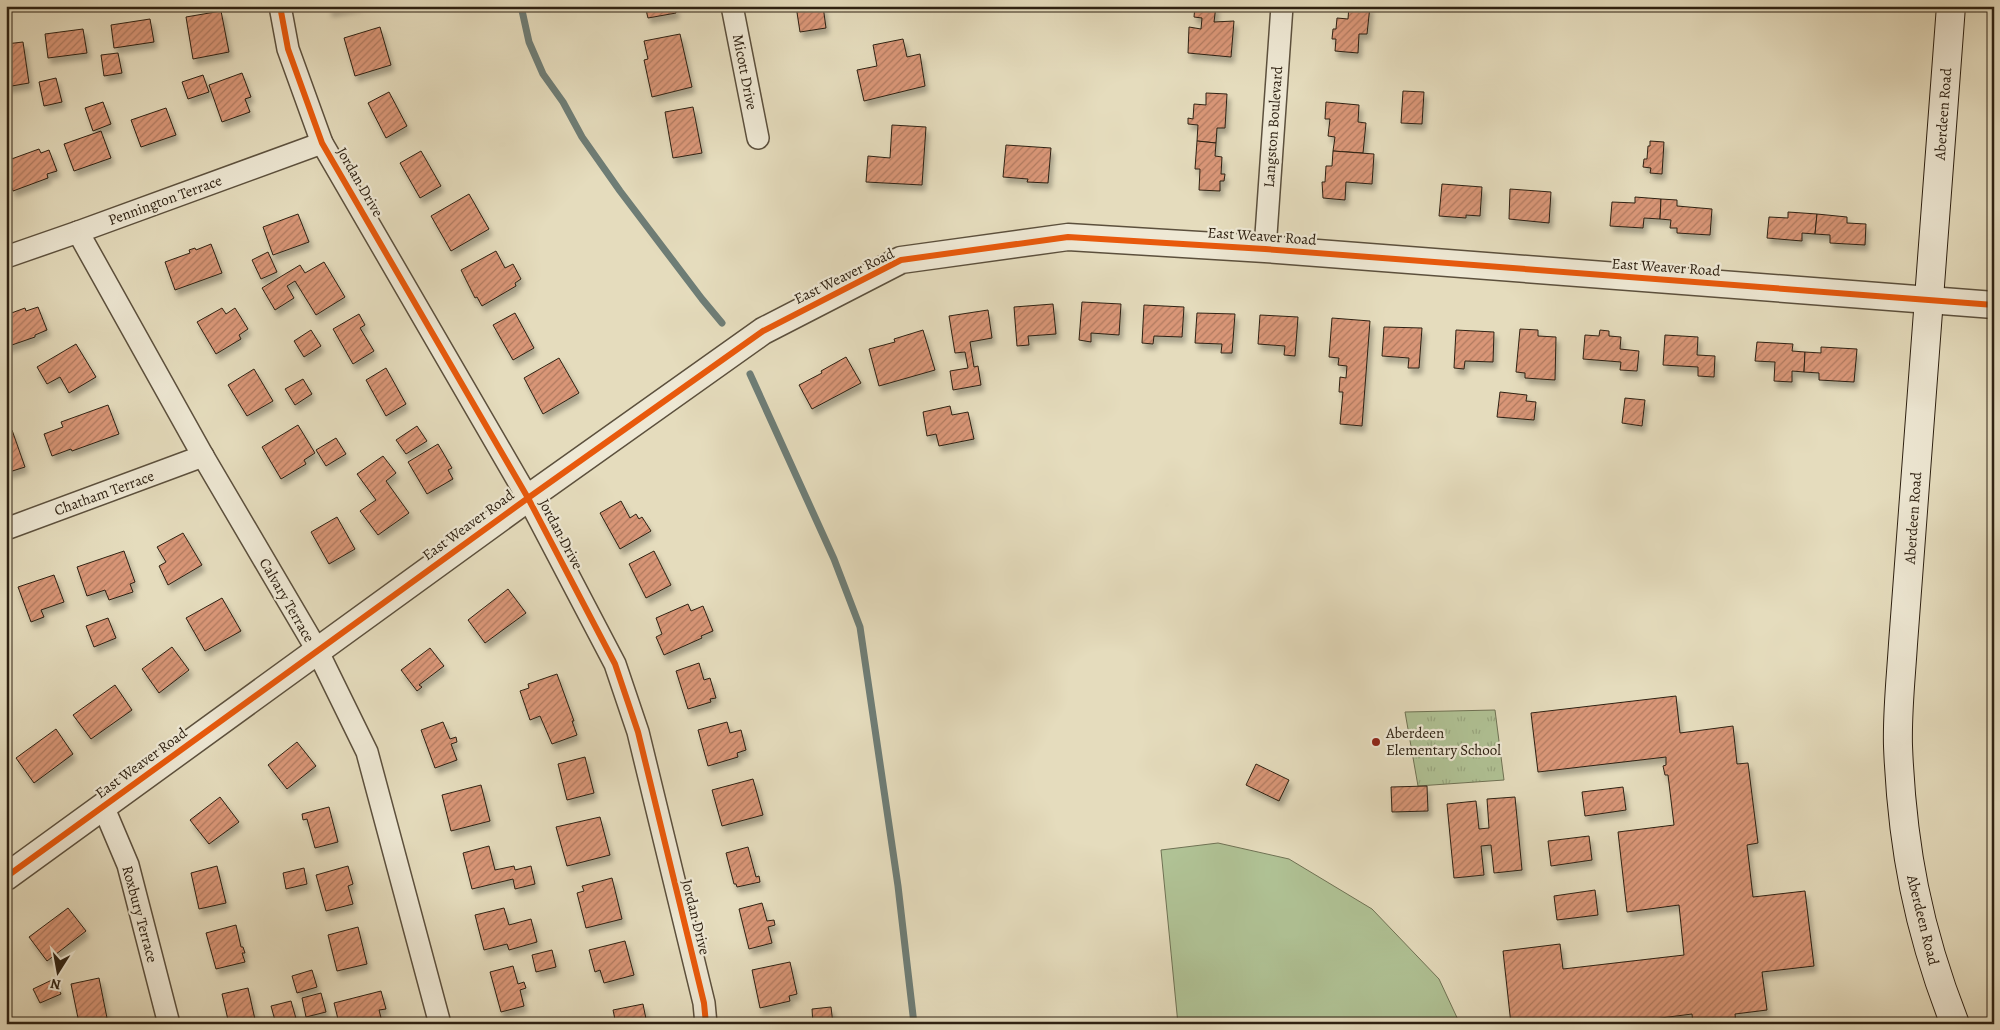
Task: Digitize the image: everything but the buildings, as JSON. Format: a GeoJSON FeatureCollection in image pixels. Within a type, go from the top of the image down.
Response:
{"type":"FeatureCollection","features":[{"type":"Feature","properties":{"kind":"main road","name":"Aberdeen Road"},"geometry":{"type":"LineString","coordinates":[[1951,6],[1903,644],[1898,745],[1906,841],[1912,883],[1930,957],[1955,1024]]}},
{"type":"Feature","properties":{"kind":"street","name":"Jordan Drive"},"geometry":{"type":"LineString","coordinates":[[280,6],[288,49],[322,142],[528,498],[615,664],[638,732],[704,1003],[706,1024]]}},
{"type":"Feature","properties":{"kind":"street","name":"Micott Drive"},"geometry":{"type":"LineString","coordinates":[[732,6],[758,138]]}},
{"type":"Feature","properties":{"kind":"street","name":"Langston Boulevard"},"geometry":{"type":"LineString","coordinates":[[1265,249],[1282,6]]}},
{"type":"Feature","properties":{"kind":"street","name":"Pennington Terrace"},"geometry":{"type":"LineString","coordinates":[[6,257],[322,142]]}},
{"type":"Feature","properties":{"kind":"street","name":"Calvary Terrace"},"geometry":{"type":"LineString","coordinates":[[78,232],[202,456],[317,650],[367,752],[440,1024]]}},
{"type":"Feature","properties":{"kind":"street","name":"East Weaver Road"},"geometry":{"type":"LineString","coordinates":[[6,877],[528,498],[764,331],[901,260],[1068,237],[1265,249],[1994,305]]}},
{"type":"Feature","properties":{"kind":"street","name":"Chatham Terrace"},"geometry":{"type":"LineString","coordinates":[[6,529],[202,456]]}},
{"type":"Feature","properties":{"kind":"street","name":"Roxbury Terrace"},"geometry":{"type":"LineString","coordinates":[[103,806],[128,864],[170,1024]]}},
{"type":"Feature","properties":{"kind":"green space"},"geometry":{"type":"Polygon","coordinates":[[[1495,710],[1504,780],[1418,786],[1405,712],[1495,710]]]}},
{"type":"Feature","properties":{"kind":"green space"},"geometry":{"type":"Polygon","coordinates":[[[1218,843],[1289,859],[1372,909],[1439,979],[1460,1024],[1178,1024],[1161,850],[1218,843]]]}},
{"type":"Feature","properties":{"kind":"waterway"},"geometry":{"type":"LineString","coordinates":[[521,6],[529,42],[543,74],[563,102],[582,137],[620,191],[722,323]]}},
{"type":"Feature","properties":{"kind":"waterway"},"geometry":{"type":"LineString","coordinates":[[750,374],[834,559],[860,627],[898,886],[914,1024]]}},
{"type":"Feature","properties":{"kind":"cycle path"},"geometry":{"type":"LineString","coordinates":[[280,6],[288,49],[322,143],[528,498],[615,664],[638,732],[704,1003],[706,1024]]}},
{"type":"Feature","properties":{"kind":"cycle path"},"geometry":{"type":"LineString","coordinates":[[6,877],[528,498],[763,331],[901,260],[1068,237],[1265,249],[1994,305]]}},
{"type":"Feature","properties":{"kind":"place","name":"Aberdeen Elementary School"},"geometry":{"type":"Point","coordinates":[1376,742]}}]}
